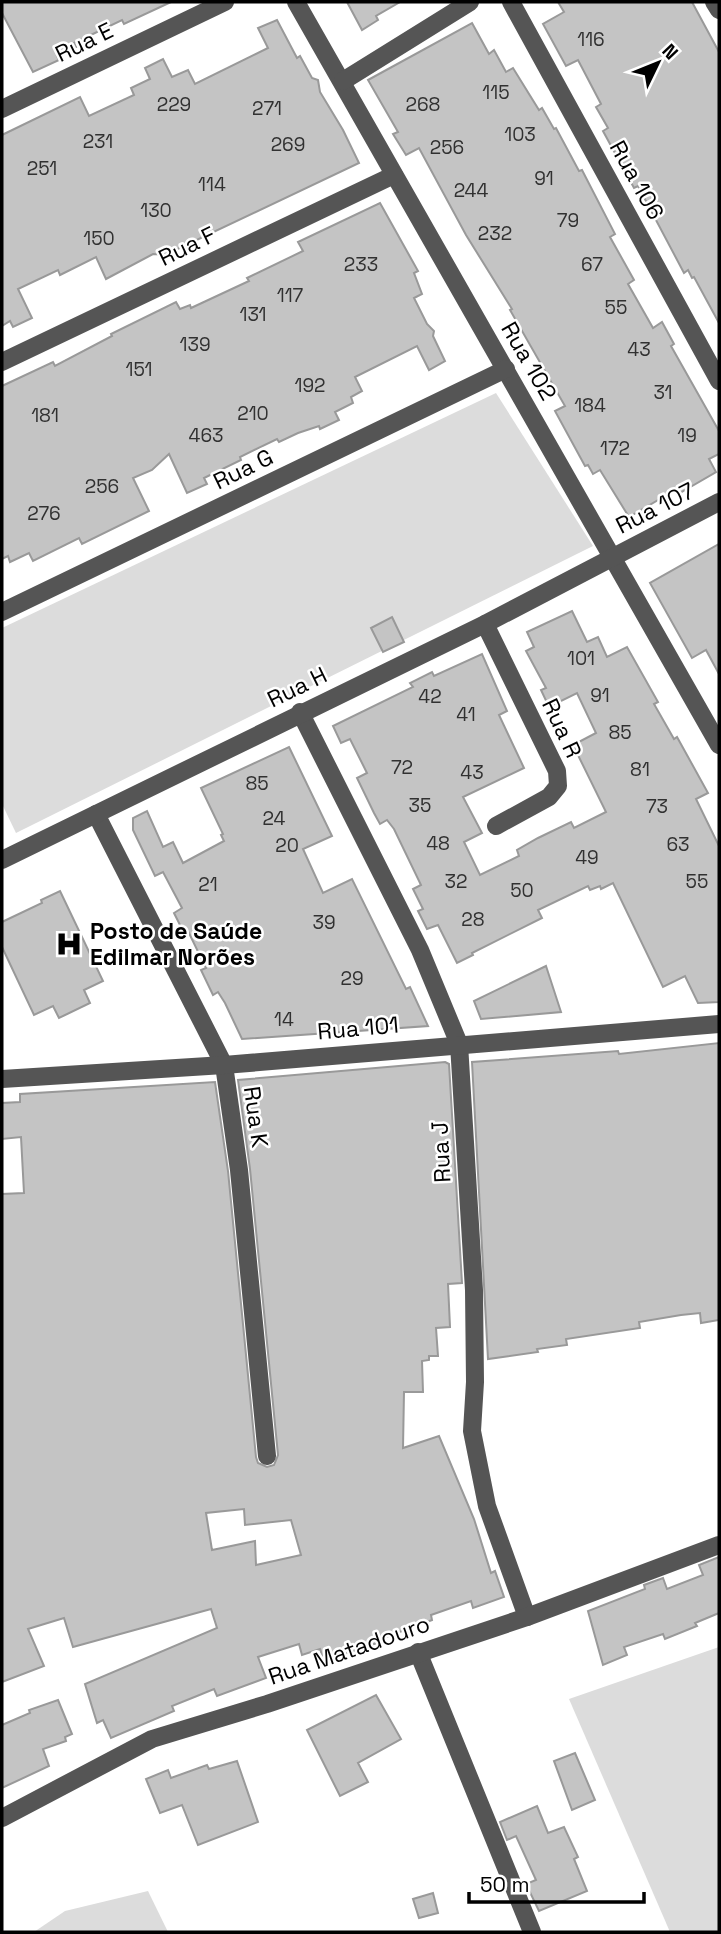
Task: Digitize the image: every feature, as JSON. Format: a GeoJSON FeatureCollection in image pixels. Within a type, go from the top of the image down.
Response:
{"type":"FeatureCollection","features":[{"type":"Feature","properties":{"kind":"street","name":"Rua E"},"geometry":{"type":"LineString","coordinates":[[2,109],[226,2]]}},
{"type":"Feature","properties":{"kind":"street","name":"Rua 102"},"geometry":{"type":"LineString","coordinates":[[296,2],[719,745]]}},
{"type":"Feature","properties":{"kind":"street"},"geometry":{"type":"LineString","coordinates":[[343,81],[470,2]]}},
{"type":"Feature","properties":{"kind":"street","name":"Rua 106"},"geometry":{"type":"LineString","coordinates":[[512,2],[719,381]]}},
{"type":"Feature","properties":{"kind":"street"},"geometry":{"type":"LineString","coordinates":[[714,2],[719,10]]}},
{"type":"Feature","properties":{"kind":"street","name":"Rua F"},"geometry":{"type":"LineString","coordinates":[[2,362],[394,175]]}},
{"type":"Feature","properties":{"kind":"street","name":"Rua G"},"geometry":{"type":"LineString","coordinates":[[2,612],[506,369]]}},
{"type":"Feature","properties":{"kind":"street","name":"Rua 107"},"geometry":{"type":"LineString","coordinates":[[613,557],[719,502]]}},
{"type":"Feature","properties":{"kind":"street","name":"Rua H"},"geometry":{"type":"LineString","coordinates":[[2,860],[300,712],[485,624],[613,557]]}},
{"type":"Feature","properties":{"kind":"street","name":"Rua R"},"geometry":{"type":"LineString","coordinates":[[485,624],[557,771],[558,786],[549,797],[496,825]]}},
{"type":"Feature","properties":{"kind":"street"},"geometry":{"type":"LineString","coordinates":[[702,712],[719,704]]}},
{"type":"Feature","properties":{"kind":"street","name":"Rua J"},"geometry":{"type":"LineString","coordinates":[[300,712],[420,950],[459,1044],[474,1290],[475,1382],[472,1431],[487,1506],[527,1617]]}},
{"type":"Feature","properties":{"kind":"street","name":"Rua K"},"geometry":{"type":"LineString","coordinates":[[96,814],[224,1065],[239,1170],[267,1456]]}},
{"type":"Feature","properties":{"kind":"street","name":"Rua 101"},"geometry":{"type":"LineString","coordinates":[[2,1079],[224,1065],[719,1024]]}},
{"type":"Feature","properties":{"kind":"street","name":"Rua Matadouro"},"geometry":{"type":"LineString","coordinates":[[2,1818],[152,1739],[527,1617],[719,1545]]}},
{"type":"Feature","properties":{"kind":"street"},"geometry":{"type":"LineString","coordinates":[[418,1653],[532,1932]]}},
{"type":"Feature","properties":{"kind":"shaded area"},"geometry":{"type":"Polygon","coordinates":[[[496,393],[593,546],[16,833],[2,804],[2,628],[496,393]]]}},
{"type":"Feature","properties":{"kind":"shaded area"},"geometry":{"type":"Polygon","coordinates":[[[719,1647],[719,1932],[670,1932],[569,1699],[719,1647]]]}},
{"type":"Feature","properties":{"kind":"shaded area"},"geometry":{"type":"Polygon","coordinates":[[[148,1891],[168,1932],[34,1932],[65,1911],[148,1891]]]}},
{"type":"Feature","properties":{"kind":"building"},"geometry":{"type":"Polygon","coordinates":[[[2,2],[171,2],[124,24],[122,20],[74,43],[76,47],[57,56],[59,60],[33,72],[2,13],[2,2]]]}},
{"type":"Feature","properties":{"kind":"building"},"geometry":{"type":"Polygon","coordinates":[[[347,2],[400,2],[376,16],[378,20],[362,30],[347,2]]]}},
{"type":"Feature","properties":{"kind":"building"},"geometry":{"type":"Polygon","coordinates":[[[558,2],[692,2],[719,52],[719,323],[694,277],[692,278],[688,270],[684,273],[638,186],[634,188],[603,131],[608,128],[596,107],[601,104],[578,60],[566,66],[543,24],[564,12],[558,2]]]}},
{"type":"Feature","properties":{"kind":"building"},"geometry":{"type":"Polygon","coordinates":[[[277,20],[297,58],[300,56],[312,78],[318,80],[320,92],[359,163],[165,255],[153,254],[106,279],[96,257],[60,275],[58,270],[18,289],[32,318],[13,327],[10,321],[2,326],[2,135],[80,97],[89,116],[134,95],[131,88],[150,79],[145,68],[163,59],[172,77],[188,70],[195,84],[268,48],[258,28],[277,20]]]}},
{"type":"Feature","properties":{"kind":"building"},"geometry":{"type":"Polygon","coordinates":[[[472,23],[489,54],[494,50],[506,72],[513,68],[539,110],[542,108],[554,129],[556,128],[579,171],[582,170],[615,234],[610,237],[634,280],[628,284],[653,328],[662,322],[674,344],[671,346],[719,431],[719,454],[709,459],[716,472],[680,493],[677,489],[629,517],[600,470],[593,474],[588,465],[585,466],[555,411],[565,406],[510,310],[512,309],[466,235],[419,148],[406,155],[393,134],[398,132],[368,80],[472,23]]]}},
{"type":"Feature","properties":{"kind":"building"},"geometry":{"type":"Polygon","coordinates":[[[380,203],[418,271],[414,273],[422,294],[414,298],[427,324],[434,331],[433,336],[445,361],[429,370],[417,346],[355,377],[362,391],[351,397],[353,403],[335,412],[339,420],[279,442],[277,439],[204,478],[207,484],[187,493],[169,454],[152,470],[133,478],[149,511],[82,544],[79,538],[33,561],[29,553],[10,562],[8,556],[2,559],[2,386],[53,362],[55,366],[112,336],[111,334],[176,302],[180,309],[190,305],[191,308],[249,281],[247,278],[303,251],[298,242],[380,203]]]}},
{"type":"Feature","properties":{"kind":"building"},"geometry":{"type":"Polygon","coordinates":[[[719,544],[719,674],[706,650],[692,658],[650,583],[719,544]]]}},
{"type":"Feature","properties":{"kind":"building"},"geometry":{"type":"Polygon","coordinates":[[[572,611],[587,642],[598,637],[607,657],[627,647],[658,702],[654,704],[674,739],[677,737],[708,793],[696,799],[719,846],[719,1002],[698,1003],[685,976],[663,987],[613,883],[601,889],[600,886],[590,890],[588,886],[538,910],[542,918],[457,963],[438,925],[427,929],[418,911],[423,909],[413,889],[421,885],[394,829],[387,820],[380,824],[374,813],[357,778],[367,773],[350,739],[341,743],[333,726],[413,687],[410,683],[432,672],[434,676],[482,654],[507,711],[499,715],[524,768],[463,797],[482,833],[464,842],[480,875],[519,856],[517,850],[538,838],[571,822],[574,828],[606,812],[573,745],[596,733],[577,693],[549,707],[541,690],[546,688],[526,651],[534,647],[527,632],[572,611]]]}},
{"type":"Feature","properties":{"kind":"building"},"geometry":{"type":"Polygon","coordinates":[[[392,617],[404,642],[383,652],[371,628],[392,617]]]}},
{"type":"Feature","properties":{"kind":"building"},"geometry":{"type":"Polygon","coordinates":[[[289,747],[332,836],[303,849],[323,893],[352,879],[406,989],[410,987],[428,1026],[242,1039],[218,992],[213,995],[201,970],[206,968],[187,929],[183,931],[174,913],[182,908],[163,872],[155,876],[133,830],[133,818],[147,811],[163,847],[173,842],[183,863],[224,841],[201,788],[289,747]]]}},
{"type":"Feature","properties":{"kind":"building"},"geometry":{"type":"Polygon","coordinates":[[[60,891],[103,981],[84,990],[90,1003],[59,1018],[53,1006],[34,1015],[2,947],[2,922],[60,891]]]}},
{"type":"Feature","properties":{"kind":"building"},"geometry":{"type":"Polygon","coordinates":[[[546,966],[561,1012],[481,1019],[474,1001],[546,966]]]}},
{"type":"Feature","properties":{"kind":"building"},"geometry":{"type":"Polygon","coordinates":[[[719,1043],[719,1320],[701,1323],[700,1313],[639,1322],[640,1328],[566,1339],[567,1345],[488,1359],[472,1062],[618,1051],[619,1054],[719,1043]]]}},
{"type":"Feature","properties":{"kind":"building"},"geometry":{"type":"Polygon","coordinates":[[[445,1062],[449,1064],[462,1283],[448,1284],[450,1327],[436,1328],[438,1356],[429,1356],[429,1360],[422,1361],[423,1392],[404,1392],[403,1448],[439,1436],[474,1519],[491,1573],[495,1571],[504,1597],[473,1608],[471,1601],[431,1615],[432,1620],[383,1638],[383,1641],[324,1661],[320,1649],[302,1655],[299,1644],[258,1657],[266,1678],[217,1696],[214,1689],[172,1706],[174,1711],[111,1738],[103,1720],[97,1723],[85,1684],[217,1628],[211,1609],[73,1647],[64,1618],[28,1629],[44,1666],[2,1682],[2,1194],[24,1193],[21,1137],[2,1139],[2,1103],[20,1102],[20,1094],[215,1082],[228,1171],[256,1457],[258,1463],[267,1467],[274,1465],[278,1455],[250,1169],[238,1080],[445,1062]],[[244,1509],[206,1513],[212,1550],[255,1541],[256,1565],[301,1555],[291,1520],[245,1525],[244,1509]]]}},
{"type":"Feature","properties":{"kind":"building"},"geometry":{"type":"Polygon","coordinates":[[[719,1557],[719,1613],[695,1623],[697,1626],[665,1639],[663,1634],[624,1647],[627,1655],[603,1665],[588,1611],[645,1589],[644,1585],[663,1578],[667,1589],[703,1575],[699,1565],[719,1557]]]}},
{"type":"Feature","properties":{"kind":"building"},"geometry":{"type":"Polygon","coordinates":[[[376,1695],[401,1739],[358,1763],[368,1782],[340,1796],[307,1730],[376,1695]]]}},
{"type":"Feature","properties":{"kind":"building"},"geometry":{"type":"Polygon","coordinates":[[[58,1700],[72,1734],[65,1737],[66,1741],[43,1749],[49,1766],[2,1788],[2,1725],[30,1713],[29,1710],[58,1700]]]}},
{"type":"Feature","properties":{"kind":"building"},"geometry":{"type":"Polygon","coordinates":[[[575,1753],[595,1800],[572,1810],[554,1761],[575,1753]]]}},
{"type":"Feature","properties":{"kind":"building"},"geometry":{"type":"Polygon","coordinates":[[[237,1761],[258,1822],[198,1845],[182,1805],[160,1813],[146,1779],[168,1770],[171,1778],[207,1765],[209,1769],[237,1761]]]}},
{"type":"Feature","properties":{"kind":"building"},"geometry":{"type":"Polygon","coordinates":[[[537,1806],[548,1833],[564,1827],[578,1857],[574,1859],[587,1891],[539,1911],[526,1884],[536,1880],[516,1836],[507,1840],[500,1822],[537,1806]]]}},
{"type":"Feature","properties":{"kind":"building"},"geometry":{"type":"Polygon","coordinates":[[[433,1893],[438,1913],[419,1918],[413,1899],[433,1893]]]}},
{"type":"Feature","properties":{"kind":"place","name":"Posto de Saúde Edilmar Norões"},"geometry":{"type":"Point","coordinates":[69,944]}}]}
